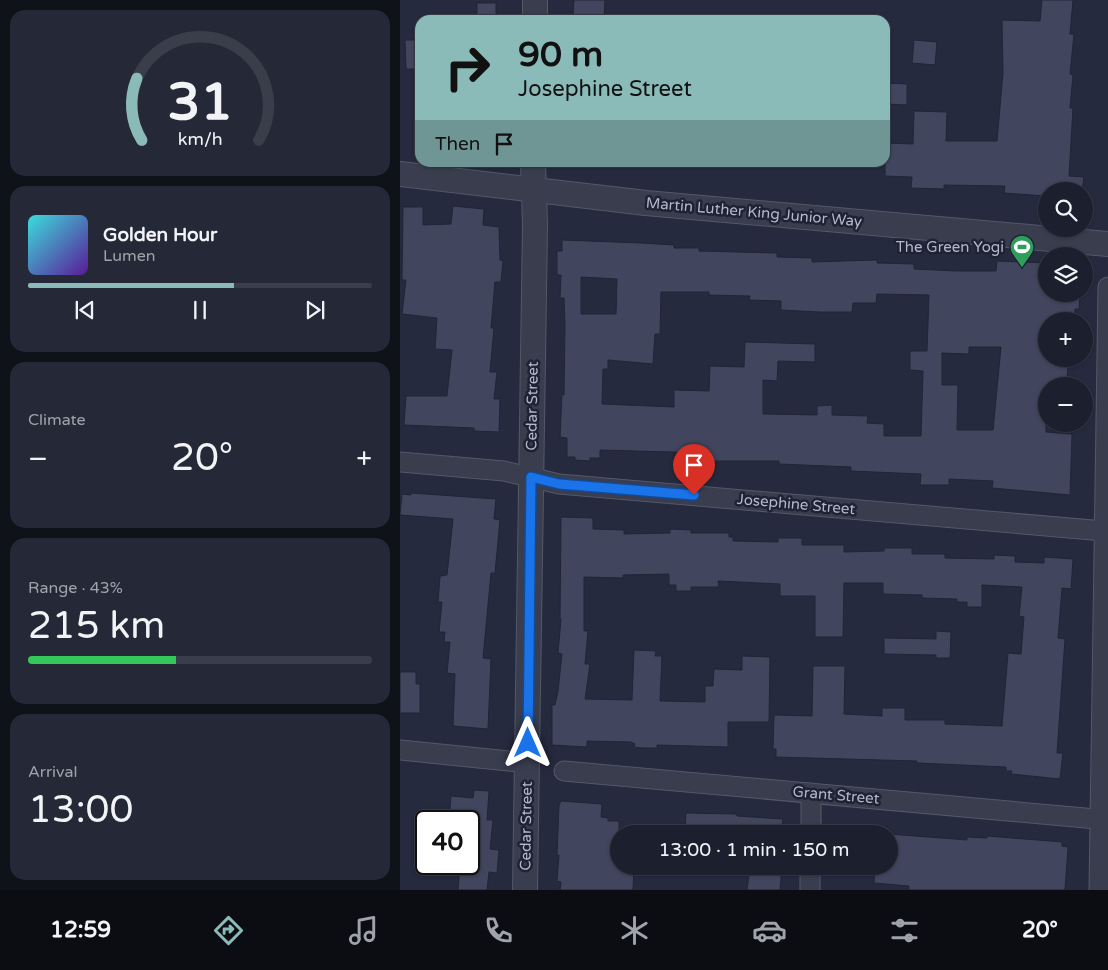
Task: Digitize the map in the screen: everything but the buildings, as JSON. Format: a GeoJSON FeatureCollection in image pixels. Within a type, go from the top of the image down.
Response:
{"type":"FeatureCollection","features":[{"type":"Feature","properties":{"kind":"street"},"geometry":{"type":"LineString","coordinates":[[534,15],[535,0]]}},
{"type":"Feature","properties":{"kind":"street","name":"Cedar Street"},"geometry":{"type":"LineString","coordinates":[[525,890],[528,763],[533,167]]}},
{"type":"Feature","properties":{"kind":"street","name":"Martin Luther King Junior Way"},"geometry":{"type":"LineString","coordinates":[[400,174],[646,203],[1108,244]]}},
{"type":"Feature","properties":{"kind":"street"},"geometry":{"type":"LineString","coordinates":[[1099,890],[1104,819],[1104,531],[1108,287]]}},
{"type":"Feature","properties":{"kind":"street","name":"Josephine Street"},"geometry":{"type":"LineString","coordinates":[[400,462],[504,471],[559,484],[1104,531]]}},
{"type":"Feature","properties":{"kind":"street"},"geometry":{"type":"LineString","coordinates":[[400,750],[528,763]]}},
{"type":"Feature","properties":{"kind":"street","name":"Grant Street"},"geometry":{"type":"LineString","coordinates":[[564,771],[1104,819]]}},
{"type":"Feature","properties":{"kind":"street"},"geometry":{"type":"LineString","coordinates":[[811,793],[811,825]]}},
{"type":"Feature","properties":{"kind":"street"},"geometry":{"type":"LineString","coordinates":[[810,875],[810,890]]}},
{"type":"Feature","properties":{"kind":"place","name":"The Green Yogi"},"geometry":{"type":"Point","coordinates":[1022,268]}},
{"type":"Feature","properties":{"kind":"route"},"geometry":{"type":"LineString","coordinates":[[528,743],[531,477],[559,484],[694,495]]}}]}
